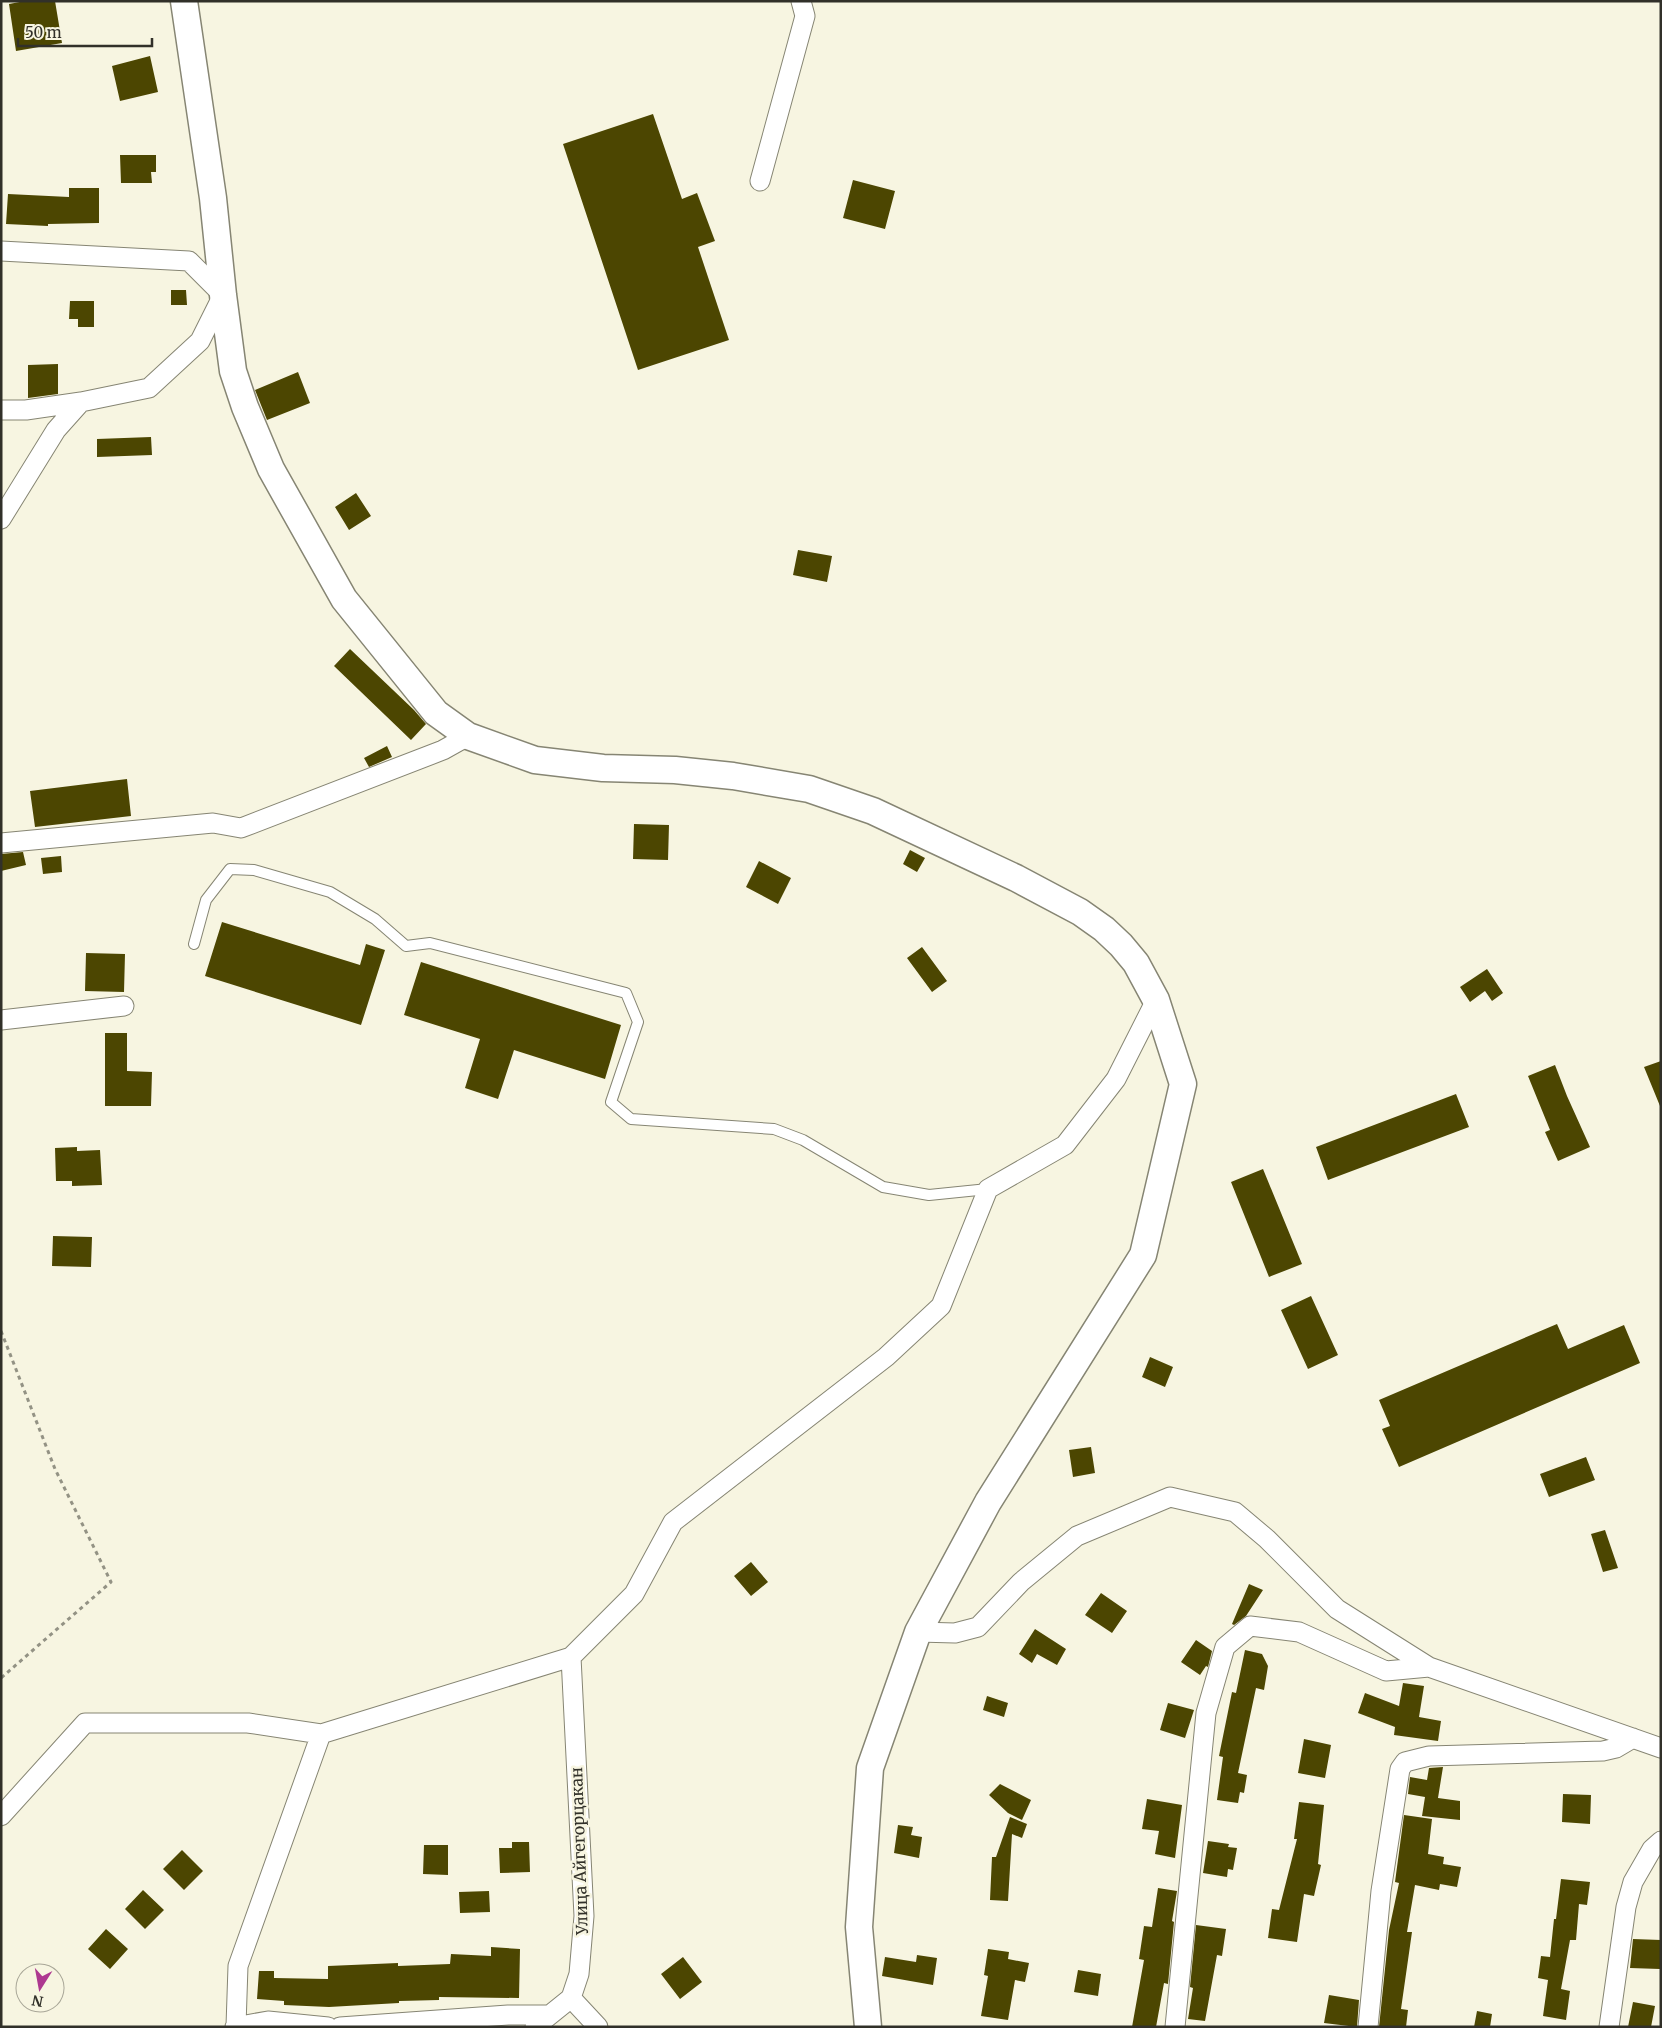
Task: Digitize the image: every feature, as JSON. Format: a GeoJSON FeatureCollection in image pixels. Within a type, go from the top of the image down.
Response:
{"type":"FeatureCollection","features":[{"type":"Feature","properties":{"kind":"street"},"geometry":{"type":"LineString","coordinates":[[184,1],[213,198],[223,295],[234,370],[258,440],[271,469],[344,599],[436,713],[468,736],[535,760],[604,768],[675,770],[733,776],[810,789],[873,811],[1016,878],[1080,912],[1104,929],[1121,945],[1139,968],[1156,1000],[1183,1084],[1144,1255],[988,1502],[918,1632],[870,1768],[860,1927],[868,2027]]}},
{"type":"Feature","properties":{"kind":"street"},"geometry":{"type":"LineString","coordinates":[[760,182],[805,16],[801,1]]}},
{"type":"Feature","properties":{"kind":"street"},"geometry":{"type":"LineString","coordinates":[[1,250],[189,260],[223,295]]}},
{"type":"Feature","properties":{"kind":"street"},"geometry":{"type":"LineString","coordinates":[[1,410],[26,410],[81,402],[149,388],[200,341],[223,295]]}},
{"type":"Feature","properties":{"kind":"street"},"geometry":{"type":"LineString","coordinates":[[1,519],[56,430],[81,402]]}},
{"type":"Feature","properties":{"kind":"street"},"geometry":{"type":"LineString","coordinates":[[1,843],[213,823],[241,828],[443,750],[468,736]]}},
{"type":"Feature","properties":{"kind":"street"},"geometry":{"type":"LineString","coordinates":[[1,1816],[85,1723],[248,1723],[321,1734],[570,1657],[634,1594],[672,1522],[886,1357],[941,1306],[988,1189],[1065,1145],[1116,1079],[1156,1000]]}},
{"type":"Feature","properties":{"kind":"street"},"geometry":{"type":"LineString","coordinates":[[1,1020],[124,1006]]}},
{"type":"Feature","properties":{"kind":"street"},"geometry":{"type":"LineString","coordinates":[[918,1632],[954,1633],[978,1626],[1021,1582],[1078,1536],[1170,1497],[1235,1512],[1267,1539],[1337,1609],[1429,1667],[1661,1748]]}},
{"type":"Feature","properties":{"kind":"street"},"geometry":{"type":"LineString","coordinates":[[1175,2027],[1206,1713],[1225,1647],[1250,1626],[1299,1632],[1386,1671],[1429,1667]]}},
{"type":"Feature","properties":{"kind":"street","name":"Улица Айгегорцакан"},"geometry":{"type":"LineString","coordinates":[[570,1657],[584,1916],[579,1974],[572,1998]]}},
{"type":"Feature","properties":{"kind":"street"},"geometry":{"type":"LineString","coordinates":[[321,1734],[238,1966],[236,2027],[268,2021],[328,2027]]}},
{"type":"Feature","properties":{"kind":"street"},"geometry":{"type":"LineString","coordinates":[[1368,2027],[1381,1891],[1400,1769],[1406,1762],[1429,1756],[1603,1751],[1616,1748],[1633,1738]]}},
{"type":"Feature","properties":{"kind":"street"},"geometry":{"type":"LineString","coordinates":[[1610,2027],[1626,1907],[1633,1882],[1652,1849],[1661,1841]]}},
{"type":"Feature","properties":{"kind":"street"},"geometry":{"type":"LineString","coordinates":[[340,2027],[508,2015],[542,2021],[572,1998],[598,2027]]}},
{"type":"Feature","properties":{"kind":"lane"},"geometry":{"type":"LineString","coordinates":[[194,944],[206,900],[230,869],[254,870],[330,892],[375,919],[406,946],[430,943],[626,993],[638,1022],[611,1102],[631,1119],[774,1129],[803,1140],[883,1187],[930,1195],[988,1189]]}},
{"type":"Feature","properties":{"kind":"path"},"geometry":{"type":"LineString","coordinates":[[1,1332],[55,1469],[111,1582],[1,1678]]}},
{"type":"Feature","properties":{"kind":"building"},"geometry":{"type":"Polygon","coordinates":[[[25,1],[55,1],[62,43],[16,51],[9,4],[25,1]]]}},
{"type":"Feature","properties":{"kind":"building"},"geometry":{"type":"Polygon","coordinates":[[[150,56],[158,92],[120,101],[112,66],[150,56]]]}},
{"type":"Feature","properties":{"kind":"building"},"geometry":{"type":"Polygon","coordinates":[[[653,114],[682,199],[697,193],[715,241],[698,247],[729,340],[638,370],[563,144],[653,114]]]}},
{"type":"Feature","properties":{"kind":"building"},"geometry":{"type":"Polygon","coordinates":[[[120,155],[156,155],[156,172],[151,172],[152,183],[121,183],[120,155]]]}},
{"type":"Feature","properties":{"kind":"building"},"geometry":{"type":"Polygon","coordinates":[[[853,180],[895,191],[885,229],[843,218],[853,180]]]}},
{"type":"Feature","properties":{"kind":"building"},"geometry":{"type":"Polygon","coordinates":[[[69,188],[99,188],[99,223],[48,224],[48,226],[6,224],[8,194],[69,197],[69,188]]]}},
{"type":"Feature","properties":{"kind":"building"},"geometry":{"type":"Polygon","coordinates":[[[171,290],[186,290],[187,305],[171,305],[171,290]]]}},
{"type":"Feature","properties":{"kind":"building"},"geometry":{"type":"Polygon","coordinates":[[[70,301],[94,301],[94,327],[78,327],[78,319],[69,319],[70,301]]]}},
{"type":"Feature","properties":{"kind":"building"},"geometry":{"type":"Polygon","coordinates":[[[58,364],[58,394],[28,398],[28,365],[58,364]]]}},
{"type":"Feature","properties":{"kind":"building"},"geometry":{"type":"Polygon","coordinates":[[[298,372],[310,403],[267,420],[255,390],[298,372]]]}},
{"type":"Feature","properties":{"kind":"building"},"geometry":{"type":"Polygon","coordinates":[[[151,437],[152,455],[97,457],[97,439],[151,437]]]}},
{"type":"Feature","properties":{"kind":"building"},"geometry":{"type":"Polygon","coordinates":[[[356,493],[371,516],[349,530],[335,507],[356,493]]]}},
{"type":"Feature","properties":{"kind":"building"},"geometry":{"type":"Polygon","coordinates":[[[798,550],[832,556],[827,582],[793,575],[798,550]]]}},
{"type":"Feature","properties":{"kind":"building"},"geometry":{"type":"Polygon","coordinates":[[[350,649],[414,710],[426,724],[411,740],[334,666],[350,649]]]}},
{"type":"Feature","properties":{"kind":"building"},"geometry":{"type":"Polygon","coordinates":[[[387,746],[392,757],[369,767],[364,758],[387,746]]]}},
{"type":"Feature","properties":{"kind":"building"},"geometry":{"type":"Polygon","coordinates":[[[127,779],[131,816],[35,827],[30,791],[127,779]]]}},
{"type":"Feature","properties":{"kind":"building"},"geometry":{"type":"Polygon","coordinates":[[[634,824],[669,825],[668,860],[633,859],[634,824]]]}},
{"type":"Feature","properties":{"kind":"building"},"geometry":{"type":"Polygon","coordinates":[[[910,850],[925,858],[917,872],[903,864],[910,850]]]}},
{"type":"Feature","properties":{"kind":"building"},"geometry":{"type":"Polygon","coordinates":[[[23,852],[26,865],[1,871],[1,854],[23,852]]]}},
{"type":"Feature","properties":{"kind":"building"},"geometry":{"type":"Polygon","coordinates":[[[61,856],[62,872],[43,874],[41,858],[61,856]]]}},
{"type":"Feature","properties":{"kind":"building"},"geometry":{"type":"Polygon","coordinates":[[[759,861],[791,878],[778,904],[746,887],[759,861]]]}},
{"type":"Feature","properties":{"kind":"building"},"geometry":{"type":"Polygon","coordinates":[[[222,922],[360,965],[366,944],[385,950],[361,1025],[205,976],[222,922]]]}},
{"type":"Feature","properties":{"kind":"building"},"geometry":{"type":"Polygon","coordinates":[[[922,947],[947,981],[932,992],[907,958],[922,947]]]}},
{"type":"Feature","properties":{"kind":"building"},"geometry":{"type":"Polygon","coordinates":[[[86,953],[125,954],[124,992],[85,991],[86,953]]]}},
{"type":"Feature","properties":{"kind":"building"},"geometry":{"type":"Polygon","coordinates":[[[421,962],[621,1025],[605,1079],[514,1050],[498,1099],[465,1088],[480,1039],[404,1015],[421,962]]]}},
{"type":"Feature","properties":{"kind":"building"},"geometry":{"type":"Polygon","coordinates":[[[1487,969],[1503,993],[1492,1001],[1485,991],[1470,1002],[1460,987],[1487,969]]]}},
{"type":"Feature","properties":{"kind":"building"},"geometry":{"type":"Polygon","coordinates":[[[105,1033],[127,1033],[127,1071],[152,1072],[151,1106],[105,1106],[105,1033]]]}},
{"type":"Feature","properties":{"kind":"building"},"geometry":{"type":"Polygon","coordinates":[[[1661,1061],[1661,1106],[1660,1106],[1644,1067],[1661,1061]]]}},
{"type":"Feature","properties":{"kind":"building"},"geometry":{"type":"Polygon","coordinates":[[[1555,1065],[1590,1147],[1558,1161],[1545,1132],[1550,1130],[1528,1076],[1555,1065]]]}},
{"type":"Feature","properties":{"kind":"building"},"geometry":{"type":"Polygon","coordinates":[[[1456,1094],[1469,1127],[1328,1180],[1316,1147],[1456,1094]]]}},
{"type":"Feature","properties":{"kind":"building"},"geometry":{"type":"Polygon","coordinates":[[[77,1147],[77,1151],[100,1150],[102,1185],[72,1186],[72,1181],[56,1181],[55,1148],[77,1147]]]}},
{"type":"Feature","properties":{"kind":"building"},"geometry":{"type":"Polygon","coordinates":[[[1263,1169],[1302,1264],[1269,1277],[1231,1182],[1263,1169]]]}},
{"type":"Feature","properties":{"kind":"building"},"geometry":{"type":"Polygon","coordinates":[[[53,1236],[92,1237],[91,1267],[52,1266],[53,1236]]]}},
{"type":"Feature","properties":{"kind":"building"},"geometry":{"type":"Polygon","coordinates":[[[1311,1296],[1338,1355],[1308,1369],[1281,1310],[1311,1296]]]}},
{"type":"Feature","properties":{"kind":"building"},"geometry":{"type":"Polygon","coordinates":[[[1557,1324],[1568,1349],[1624,1325],[1640,1363],[1399,1467],[1382,1429],[1390,1426],[1379,1400],[1557,1324]]]}},
{"type":"Feature","properties":{"kind":"building"},"geometry":{"type":"Polygon","coordinates":[[[1150,1357],[1173,1367],[1165,1387],[1142,1377],[1150,1357]]]}},
{"type":"Feature","properties":{"kind":"building"},"geometry":{"type":"Polygon","coordinates":[[[1091,1447],[1095,1473],[1073,1477],[1069,1450],[1091,1447]]]}},
{"type":"Feature","properties":{"kind":"building"},"geometry":{"type":"Polygon","coordinates":[[[1586,1457],[1595,1480],[1549,1497],[1540,1474],[1586,1457]]]}},
{"type":"Feature","properties":{"kind":"building"},"geometry":{"type":"Polygon","coordinates":[[[1605,1530],[1618,1568],[1603,1572],[1591,1534],[1605,1530]]]}},
{"type":"Feature","properties":{"kind":"building"},"geometry":{"type":"Polygon","coordinates":[[[751,1562],[768,1582],[751,1596],[734,1576],[751,1562]]]}},
{"type":"Feature","properties":{"kind":"building"},"geometry":{"type":"Polygon","coordinates":[[[1249,1584],[1263,1590],[1246,1616],[1234,1625],[1232,1624],[1249,1584]]]}},
{"type":"Feature","properties":{"kind":"building"},"geometry":{"type":"Polygon","coordinates":[[[1101,1593],[1127,1611],[1112,1633],[1085,1615],[1101,1593]]]}},
{"type":"Feature","properties":{"kind":"building"},"geometry":{"type":"Polygon","coordinates":[[[1035,1629],[1066,1649],[1057,1665],[1037,1654],[1032,1663],[1019,1654],[1035,1629]]]}},
{"type":"Feature","properties":{"kind":"building"},"geometry":{"type":"Polygon","coordinates":[[[1196,1640],[1212,1651],[1208,1667],[1206,1666],[1200,1675],[1181,1662],[1196,1640]]]}},
{"type":"Feature","properties":{"kind":"building"},"geometry":{"type":"Polygon","coordinates":[[[1245,1650],[1262,1654],[1268,1666],[1264,1690],[1256,1688],[1238,1773],[1247,1775],[1244,1793],[1240,1792],[1238,1803],[1217,1800],[1223,1757],[1219,1756],[1232,1692],[1236,1693],[1245,1650]]]}},
{"type":"Feature","properties":{"kind":"building"},"geometry":{"type":"Polygon","coordinates":[[[1403,1683],[1424,1686],[1419,1717],[1441,1721],[1438,1741],[1394,1735],[1395,1727],[1358,1713],[1365,1693],[1399,1706],[1403,1683]]]}},
{"type":"Feature","properties":{"kind":"building"},"geometry":{"type":"Polygon","coordinates":[[[987,1696],[1008,1703],[1004,1717],[983,1710],[987,1696]]]}},
{"type":"Feature","properties":{"kind":"building"},"geometry":{"type":"Polygon","coordinates":[[[1168,1703],[1194,1710],[1185,1738],[1160,1730],[1168,1703]]]}},
{"type":"Feature","properties":{"kind":"building"},"geometry":{"type":"Polygon","coordinates":[[[1304,1739],[1331,1745],[1325,1778],[1298,1773],[1304,1739]]]}},
{"type":"Feature","properties":{"kind":"building"},"geometry":{"type":"Polygon","coordinates":[[[1443,1767],[1438,1798],[1460,1801],[1460,1820],[1422,1816],[1425,1797],[1408,1794],[1410,1777],[1427,1780],[1429,1768],[1443,1767]]]}},
{"type":"Feature","properties":{"kind":"building"},"geometry":{"type":"Polygon","coordinates":[[[1000,1784],[1031,1800],[1022,1820],[1008,1813],[989,1795],[1000,1784]]]}},
{"type":"Feature","properties":{"kind":"building"},"geometry":{"type":"Polygon","coordinates":[[[1563,1794],[1591,1795],[1590,1824],[1562,1822],[1563,1794]]]}},
{"type":"Feature","properties":{"kind":"building"},"geometry":{"type":"Polygon","coordinates":[[[1147,1799],[1182,1805],[1175,1858],[1155,1854],[1159,1831],[1142,1829],[1147,1799]]]}},
{"type":"Feature","properties":{"kind":"building"},"geometry":{"type":"Polygon","coordinates":[[[1299,1802],[1324,1805],[1318,1864],[1321,1865],[1314,1896],[1304,1894],[1297,1942],[1268,1938],[1272,1909],[1279,1910],[1297,1839],[1294,1839],[1299,1802]]]}},
{"type":"Feature","properties":{"kind":"building"},"geometry":{"type":"Polygon","coordinates":[[[1404,1815],[1432,1819],[1428,1854],[1444,1857],[1443,1864],[1461,1867],[1457,1887],[1440,1884],[1439,1890],[1415,1885],[1407,1932],[1412,1932],[1401,2009],[1408,2010],[1406,2027],[1379,2027],[1389,1930],[1399,1883],[1395,1882],[1404,1815]]]}},
{"type":"Feature","properties":{"kind":"building"},"geometry":{"type":"Polygon","coordinates":[[[1010,1817],[1027,1824],[1022,1838],[1012,1834],[1008,1901],[990,1900],[992,1857],[996,1857],[1010,1817]]]}},
{"type":"Feature","properties":{"kind":"building"},"geometry":{"type":"Polygon","coordinates":[[[898,1825],[913,1827],[911,1835],[922,1837],[919,1858],[894,1853],[898,1825]]]}},
{"type":"Feature","properties":{"kind":"building"},"geometry":{"type":"Polygon","coordinates":[[[1208,1841],[1229,1844],[1228,1847],[1237,1848],[1233,1870],[1228,1869],[1227,1877],[1203,1873],[1208,1841]]]}},
{"type":"Feature","properties":{"kind":"building"},"geometry":{"type":"Polygon","coordinates":[[[512,1842],[529,1842],[530,1872],[500,1873],[499,1848],[512,1848],[512,1842]]]}},
{"type":"Feature","properties":{"kind":"building"},"geometry":{"type":"Polygon","coordinates":[[[424,1845],[448,1845],[448,1875],[423,1874],[424,1845]]]}},
{"type":"Feature","properties":{"kind":"building"},"geometry":{"type":"Polygon","coordinates":[[[182,1850],[203,1871],[184,1890],[163,1869],[182,1850]]]}},
{"type":"Feature","properties":{"kind":"building"},"geometry":{"type":"Polygon","coordinates":[[[1561,1879],[1590,1882],[1587,1905],[1579,1904],[1576,1940],[1570,1940],[1561,1989],[1570,1991],[1566,2020],[1543,2016],[1548,1980],[1538,1978],[1541,1956],[1550,1957],[1561,1879]]]}},
{"type":"Feature","properties":{"kind":"building"},"geometry":{"type":"Polygon","coordinates":[[[1158,1888],[1177,1891],[1172,1921],[1174,1922],[1168,1984],[1164,1983],[1156,2027],[1132,2027],[1144,1960],[1139,1959],[1144,1926],[1152,1927],[1158,1888]]]}},
{"type":"Feature","properties":{"kind":"building"},"geometry":{"type":"Polygon","coordinates":[[[143,1890],[164,1910],[145,1929],[125,1909],[143,1890]]]}},
{"type":"Feature","properties":{"kind":"building"},"geometry":{"type":"Polygon","coordinates":[[[489,1891],[490,1912],[460,1913],[459,1892],[489,1891]]]}},
{"type":"Feature","properties":{"kind":"building"},"geometry":{"type":"Polygon","coordinates":[[[1196,1925],[1226,1929],[1222,1956],[1217,1955],[1205,2021],[1188,2019],[1193,1988],[1190,1987],[1196,1925]]]}},
{"type":"Feature","properties":{"kind":"building"},"geometry":{"type":"Polygon","coordinates":[[[106,1929],[128,1949],[110,1969],[88,1949],[106,1929]]]}},
{"type":"Feature","properties":{"kind":"building"},"geometry":{"type":"Polygon","coordinates":[[[1633,1939],[1661,1940],[1660,1969],[1630,1968],[1633,1939]]]}},
{"type":"Feature","properties":{"kind":"building"},"geometry":{"type":"Polygon","coordinates":[[[491,1947],[520,1949],[519,1998],[439,1997],[439,2000],[399,2001],[399,2003],[329,2007],[284,2005],[284,2001],[257,1999],[259,1971],[274,1971],[274,1978],[328,1979],[328,1966],[398,1963],[398,1966],[450,1964],[451,1954],[491,1956],[491,1947]]]}},
{"type":"Feature","properties":{"kind":"building"},"geometry":{"type":"Polygon","coordinates":[[[988,1949],[1009,1952],[1008,1959],[1029,1963],[1025,1982],[1015,1980],[1008,2020],[981,2016],[988,1976],[984,1975],[988,1949]]]}},
{"type":"Feature","properties":{"kind":"building"},"geometry":{"type":"Polygon","coordinates":[[[917,1955],[937,1958],[933,1985],[882,1976],[885,1957],[916,1962],[917,1955]]]}},
{"type":"Feature","properties":{"kind":"building"},"geometry":{"type":"Polygon","coordinates":[[[683,1957],[702,1982],[680,1999],[661,1974],[683,1957]]]}},
{"type":"Feature","properties":{"kind":"building"},"geometry":{"type":"Polygon","coordinates":[[[1078,1970],[1101,1974],[1098,1996],[1074,1992],[1078,1970]]]}},
{"type":"Feature","properties":{"kind":"building"},"geometry":{"type":"Polygon","coordinates":[[[1329,1995],[1359,2000],[1357,2027],[1324,2023],[1329,1995]]]}},
{"type":"Feature","properties":{"kind":"building"},"geometry":{"type":"Polygon","coordinates":[[[1633,2002],[1655,2006],[1651,2027],[1628,2027],[1633,2002]]]}},
{"type":"Feature","properties":{"kind":"building"},"geometry":{"type":"Polygon","coordinates":[[[1477,2011],[1492,2014],[1490,2027],[1474,2027],[1477,2011]]]}}]}
